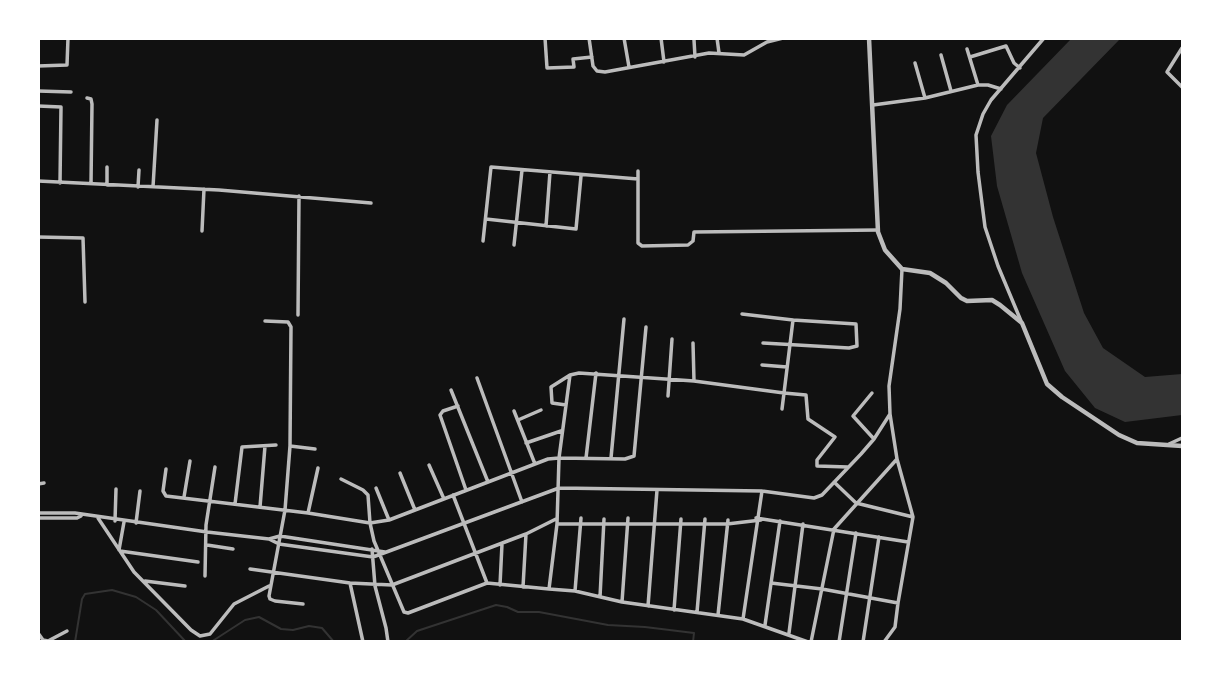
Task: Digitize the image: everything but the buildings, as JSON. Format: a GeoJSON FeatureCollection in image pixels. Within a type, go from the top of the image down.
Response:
{"type":"FeatureCollection","features":[{"type":"Feature","properties":{"kind":"street"},"geometry":{"type":"LineString","coordinates":[[38,66],[67,65],[68,38]]}},
{"type":"Feature","properties":{"kind":"street"},"geometry":{"type":"LineString","coordinates":[[545,38],[547,68],[574,67],[573,59],[592,57]]}},
{"type":"Feature","properties":{"kind":"street"},"geometry":{"type":"LineString","coordinates":[[589,38],[593,66],[600,72],[719,53],[744,55],[767,42],[783,38]]}},
{"type":"Feature","properties":{"kind":"street"},"geometry":{"type":"LineString","coordinates":[[624,38],[629,67]]}},
{"type":"Feature","properties":{"kind":"street"},"geometry":{"type":"LineString","coordinates":[[661,38],[664,62]]}},
{"type":"Feature","properties":{"kind":"street"},"geometry":{"type":"LineString","coordinates":[[717,38],[719,53]]}},
{"type":"Feature","properties":{"kind":"street"},"geometry":{"type":"LineString","coordinates":[[869,38],[878,237],[885,250],[906,269],[934,275],[967,301],[994,301],[1022,323]]}},
{"type":"Feature","properties":{"kind":"street"},"geometry":{"type":"LineString","coordinates":[[1044,38],[986,108],[976,135],[985,227],[998,267],[1044,376],[1053,391],[1130,440],[1146,445],[1182,446]]}},
{"type":"Feature","properties":{"kind":"street"},"geometry":{"type":"LineString","coordinates":[[694,40],[695,57]]}},
{"type":"Feature","properties":{"kind":"street"},"geometry":{"type":"LineString","coordinates":[[970,57],[1006,46],[1014,63],[1020,68]]}},
{"type":"Feature","properties":{"kind":"street"},"geometry":{"type":"LineString","coordinates":[[1182,48],[1167,72],[1182,87]]}},
{"type":"Feature","properties":{"kind":"street"},"geometry":{"type":"LineString","coordinates":[[967,49],[978,85]]}},
{"type":"Feature","properties":{"kind":"street"},"geometry":{"type":"LineString","coordinates":[[941,55],[951,91]]}},
{"type":"Feature","properties":{"kind":"street"},"geometry":{"type":"LineString","coordinates":[[915,63],[925,98]]}},
{"type":"Feature","properties":{"kind":"street"},"geometry":{"type":"LineString","coordinates":[[873,105],[925,98],[978,85],[1001,89]]}},
{"type":"Feature","properties":{"kind":"street"},"geometry":{"type":"LineString","coordinates":[[38,91],[71,92]]}},
{"type":"Feature","properties":{"kind":"street"},"geometry":{"type":"LineString","coordinates":[[88,98],[92,104],[91,184]]}},
{"type":"Feature","properties":{"kind":"street"},"geometry":{"type":"LineString","coordinates":[[38,106],[61,107],[60,183]]}},
{"type":"Feature","properties":{"kind":"street"},"geometry":{"type":"LineString","coordinates":[[153,187],[157,120]]}},
{"type":"Feature","properties":{"kind":"street"},"geometry":{"type":"LineString","coordinates":[[107,167],[107,185]]}},
{"type":"Feature","properties":{"kind":"street"},"geometry":{"type":"LineString","coordinates":[[483,241],[491,167],[638,179]]}},
{"type":"Feature","properties":{"kind":"street"},"geometry":{"type":"LineString","coordinates":[[138,187],[139,170]]}},
{"type":"Feature","properties":{"kind":"street"},"geometry":{"type":"LineString","coordinates":[[514,245],[522,170]]}},
{"type":"Feature","properties":{"kind":"street"},"geometry":{"type":"LineString","coordinates":[[638,170],[638,243],[642,246],[688,245],[693,241],[694,232],[878,230]]}},
{"type":"Feature","properties":{"kind":"street"},"geometry":{"type":"LineString","coordinates":[[546,226],[550,172]]}},
{"type":"Feature","properties":{"kind":"street"},"geometry":{"type":"LineString","coordinates":[[486,219],[576,229],[581,175]]}},
{"type":"Feature","properties":{"kind":"street"},"geometry":{"type":"LineString","coordinates":[[38,181],[299,196],[370,203]]}},
{"type":"Feature","properties":{"kind":"street"},"geometry":{"type":"LineString","coordinates":[[202,231],[204,190]]}},
{"type":"Feature","properties":{"kind":"street"},"geometry":{"type":"LineString","coordinates":[[298,315],[299,196]]}},
{"type":"Feature","properties":{"kind":"street"},"geometry":{"type":"LineString","coordinates":[[38,237],[83,238],[85,302]]}},
{"type":"Feature","properties":{"kind":"street"},"geometry":{"type":"LineString","coordinates":[[884,642],[895,627],[913,517],[897,459],[889,386],[906,269]]}},
{"type":"Feature","properties":{"kind":"street"},"geometry":{"type":"LineString","coordinates":[[742,314],[856,324],[858,345],[849,348],[763,344]]}},
{"type":"Feature","properties":{"kind":"street"},"geometry":{"type":"LineString","coordinates":[[611,458],[624,319]]}},
{"type":"Feature","properties":{"kind":"street"},"geometry":{"type":"LineString","coordinates":[[782,409],[793,320]]}},
{"type":"Feature","properties":{"kind":"street"},"geometry":{"type":"LineString","coordinates":[[265,321],[286,321],[291,325],[290,446],[285,510],[269,586],[270,598],[273,601],[303,604]]}},
{"type":"Feature","properties":{"kind":"street"},"geometry":{"type":"LineString","coordinates":[[166,469],[164,494],[370,523],[388,520],[535,464],[559,458],[631,458],[634,456],[646,327]]}},
{"type":"Feature","properties":{"kind":"street"},"geometry":{"type":"LineString","coordinates":[[668,396],[672,339]]}},
{"type":"Feature","properties":{"kind":"street"},"geometry":{"type":"LineString","coordinates":[[693,343],[694,381]]}},
{"type":"Feature","properties":{"kind":"street"},"geometry":{"type":"LineString","coordinates":[[762,365],[787,367]]}},
{"type":"Feature","properties":{"kind":"street"},"geometry":{"type":"LineString","coordinates":[[586,458],[596,373]]}},
{"type":"Feature","properties":{"kind":"street"},"geometry":{"type":"LineString","coordinates":[[566,405],[553,404],[551,387],[570,375],[596,373],[694,381],[806,395],[808,419],[835,437],[817,460],[817,466],[848,467]]}},
{"type":"Feature","properties":{"kind":"street"},"geometry":{"type":"LineString","coordinates":[[549,589],[559,488],[559,458],[570,375]]}},
{"type":"Feature","properties":{"kind":"street"},"geometry":{"type":"LineString","coordinates":[[477,378],[522,502]]}},
{"type":"Feature","properties":{"kind":"street"},"geometry":{"type":"LineString","coordinates":[[451,390],[488,482]]}},
{"type":"Feature","properties":{"kind":"street"},"geometry":{"type":"LineString","coordinates":[[872,393],[853,416],[874,439]]}},
{"type":"Feature","properties":{"kind":"street"},"geometry":{"type":"LineString","coordinates":[[458,406],[443,411],[441,417],[467,490]]}},
{"type":"Feature","properties":{"kind":"street"},"geometry":{"type":"LineString","coordinates":[[518,420],[541,410]]}},
{"type":"Feature","properties":{"kind":"street"},"geometry":{"type":"LineString","coordinates":[[514,411],[535,464]]}},
{"type":"Feature","properties":{"kind":"street"},"geometry":{"type":"LineString","coordinates":[[269,538],[279,544],[373,557],[559,488],[762,491],[814,498],[822,495],[874,439],[890,414]]}},
{"type":"Feature","properties":{"kind":"street"},"geometry":{"type":"LineString","coordinates":[[526,443],[562,431]]}},
{"type":"Feature","properties":{"kind":"street"},"geometry":{"type":"LineString","coordinates":[[1169,444],[1182,438]]}},
{"type":"Feature","properties":{"kind":"street"},"geometry":{"type":"LineString","coordinates":[[235,503],[242,448],[276,444]]}},
{"type":"Feature","properties":{"kind":"street"},"geometry":{"type":"LineString","coordinates":[[260,507],[265,446]]}},
{"type":"Feature","properties":{"kind":"street"},"geometry":{"type":"LineString","coordinates":[[290,446],[315,449]]}},
{"type":"Feature","properties":{"kind":"street"},"geometry":{"type":"LineString","coordinates":[[341,479],[366,493],[377,550],[403,611],[408,613],[487,583],[575,592],[622,602],[743,619],[810,642],[834,529],[897,459]]}},
{"type":"Feature","properties":{"kind":"street"},"geometry":{"type":"LineString","coordinates":[[184,497],[190,461]]}},
{"type":"Feature","properties":{"kind":"street"},"geometry":{"type":"LineString","coordinates":[[429,465],[444,499]]}},
{"type":"Feature","properties":{"kind":"street"},"geometry":{"type":"LineString","coordinates":[[205,576],[209,500],[215,467]]}},
{"type":"Feature","properties":{"kind":"street"},"geometry":{"type":"LineString","coordinates":[[308,513],[318,468]]}},
{"type":"Feature","properties":{"kind":"street"},"geometry":{"type":"LineString","coordinates":[[400,474],[415,510]]}},
{"type":"Feature","properties":{"kind":"street"},"geometry":{"type":"LineString","coordinates":[[834,482],[856,503],[913,517]]}},
{"type":"Feature","properties":{"kind":"street"},"geometry":{"type":"LineString","coordinates":[[38,484],[44,483]]}},
{"type":"Feature","properties":{"kind":"street"},"geometry":{"type":"LineString","coordinates":[[376,488],[388,520]]}},
{"type":"Feature","properties":{"kind":"street"},"geometry":{"type":"LineString","coordinates":[[115,521],[116,489]]}},
{"type":"Feature","properties":{"kind":"street"},"geometry":{"type":"LineString","coordinates":[[648,606],[657,490]]}},
{"type":"Feature","properties":{"kind":"street"},"geometry":{"type":"LineString","coordinates":[[136,523],[140,491]]}},
{"type":"Feature","properties":{"kind":"street"},"geometry":{"type":"LineString","coordinates":[[743,619],[762,491]]}},
{"type":"Feature","properties":{"kind":"street"},"geometry":{"type":"LineString","coordinates":[[453,495],[487,583]]}},
{"type":"Feature","properties":{"kind":"street"},"geometry":{"type":"LineString","coordinates":[[38,515],[98,517],[207,532],[280,537],[385,552]]}},
{"type":"Feature","properties":{"kind":"street"},"geometry":{"type":"LineString","coordinates":[[98,517],[134,572],[191,630],[203,636],[210,634],[234,604],[269,586]]}},
{"type":"Feature","properties":{"kind":"street"},"geometry":{"type":"LineString","coordinates":[[622,602],[628,518]]}},
{"type":"Feature","properties":{"kind":"street"},"geometry":{"type":"LineString","coordinates":[[250,569],[375,586],[392,585],[476,555],[556,521],[627,524],[780,521],[908,542]]}},
{"type":"Feature","properties":{"kind":"street"},"geometry":{"type":"LineString","coordinates":[[575,592],[582,521]]}},
{"type":"Feature","properties":{"kind":"street"},"geometry":{"type":"LineString","coordinates":[[600,597],[604,521]]}},
{"type":"Feature","properties":{"kind":"street"},"geometry":{"type":"LineString","coordinates":[[674,610],[680,521]]}},
{"type":"Feature","properties":{"kind":"street"},"geometry":{"type":"LineString","coordinates":[[765,625],[780,521]]}},
{"type":"Feature","properties":{"kind":"street"},"geometry":{"type":"LineString","coordinates":[[120,550],[124,522]]}},
{"type":"Feature","properties":{"kind":"street"},"geometry":{"type":"LineString","coordinates":[[697,612],[705,522]]}},
{"type":"Feature","properties":{"kind":"street"},"geometry":{"type":"LineString","coordinates":[[718,615],[728,522]]}},
{"type":"Feature","properties":{"kind":"street"},"geometry":{"type":"LineString","coordinates":[[789,633],[803,524]]}},
{"type":"Feature","properties":{"kind":"street"},"geometry":{"type":"LineString","coordinates":[[839,642],[856,533]]}},
{"type":"Feature","properties":{"kind":"street"},"geometry":{"type":"LineString","coordinates":[[523,587],[526,534]]}},
{"type":"Feature","properties":{"kind":"street"},"geometry":{"type":"LineString","coordinates":[[863,642],[879,537]]}},
{"type":"Feature","properties":{"kind":"street"},"geometry":{"type":"LineString","coordinates":[[500,585],[502,544]]}},
{"type":"Feature","properties":{"kind":"street"},"geometry":{"type":"LineString","coordinates":[[206,545],[233,549]]}},
{"type":"Feature","properties":{"kind":"street"},"geometry":{"type":"LineString","coordinates":[[120,550],[198,562]]}},
{"type":"Feature","properties":{"kind":"street"},"geometry":{"type":"LineString","coordinates":[[372,550],[375,586],[388,642]]}},
{"type":"Feature","properties":{"kind":"street"},"geometry":{"type":"LineString","coordinates":[[145,581],[185,586]]}},
{"type":"Feature","properties":{"kind":"street"},"geometry":{"type":"LineString","coordinates":[[350,583],[363,642]]}},
{"type":"Feature","properties":{"kind":"street"},"geometry":{"type":"LineString","coordinates":[[771,583],[898,603]]}},
{"type":"Feature","properties":{"kind":"street"},"geometry":{"type":"LineString","coordinates":[[38,633],[43,640],[48,641],[67,631]]}},
{"type":"Feature","properties":{"kind":"shaded area"},"geometry":{"type":"Polygon","coordinates":[[[1071,39],[1120,39],[1043,118],[1036,153],[1053,217],[1084,313],[1103,348],[1145,377],[1182,374],[1182,415],[1125,422],[1095,408],[1065,371],[1022,273],[997,186],[991,136],[1007,105],[1071,39]]]}},
{"type":"Feature","properties":{"kind":"waterway"},"geometry":{"type":"LineString","coordinates":[[75,642],[85,594],[112,590],[136,597],[156,610],[186,642]]}},
{"type":"Feature","properties":{"kind":"waterway"},"geometry":{"type":"LineString","coordinates":[[405,642],[417,631],[496,605],[518,612],[539,612],[608,625],[694,633],[693,642]]}},
{"type":"Feature","properties":{"kind":"waterway"},"geometry":{"type":"LineString","coordinates":[[211,642],[245,620],[259,617],[281,629],[293,630],[309,626],[322,628],[334,642]]}}]}
